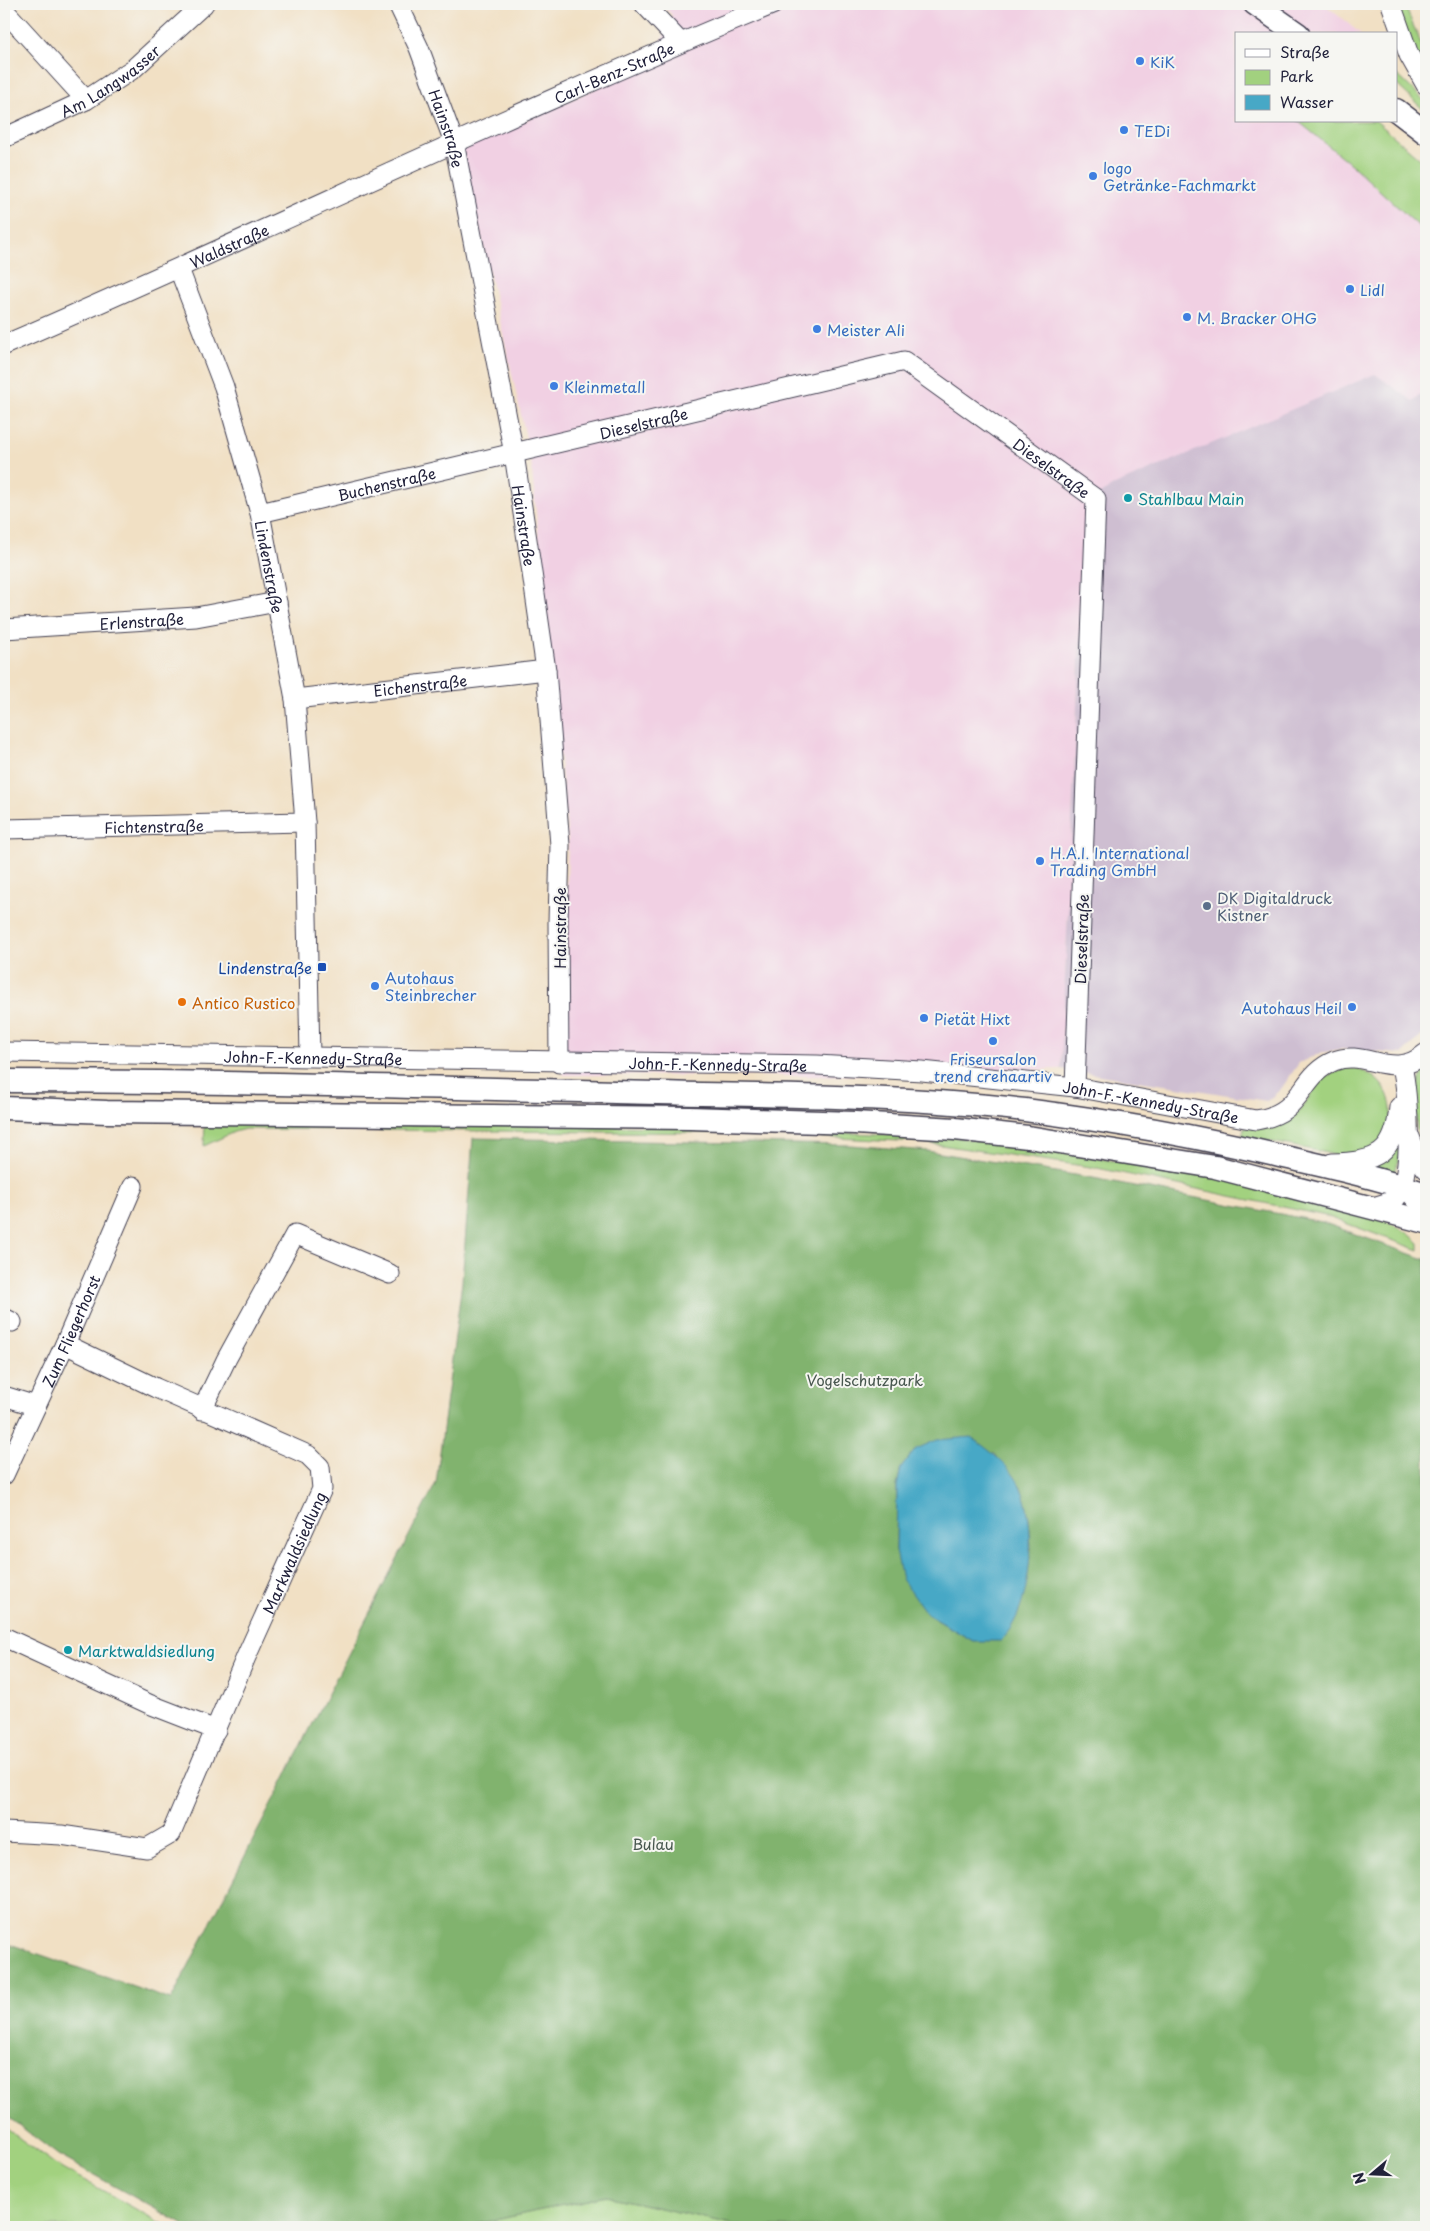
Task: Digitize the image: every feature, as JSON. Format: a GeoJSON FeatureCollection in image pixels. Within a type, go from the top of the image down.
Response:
{"type":"FeatureCollection","features":[{"type":"Feature","properties":{"kind":"main road"},"geometry":{"type":"LineString","coordinates":[[1255,4],[1295,32]]}},
{"type":"Feature","properties":{"kind":"main road"},"geometry":{"type":"LineString","coordinates":[[1398,112],[1426,133]]}},
{"type":"Feature","properties":{"kind":"main road"},"geometry":{"type":"LineString","coordinates":[[4,1081],[122,1081],[842,1097],[952,1104],[1025,1110],[1226,1143],[1404,1186],[1426,1194]]}},
{"type":"Feature","properties":{"kind":"main road"},"geometry":{"type":"LineString","coordinates":[[4,1108],[107,1112],[690,1118],[855,1123],[955,1130],[1046,1139],[1215,1167],[1426,1222]]}},
{"type":"Feature","properties":{"kind":"street","name":"Am Langwasser"},"geometry":{"type":"LineString","coordinates":[[4,138],[86,100],[133,69],[204,4]]}},
{"type":"Feature","properties":{"kind":"street","name":"Hainstraße"},"geometry":{"type":"LineString","coordinates":[[398,4],[419,48],[454,142],[514,454],[546,670],[560,845],[558,922],[559,1063]]}},
{"type":"Feature","properties":{"kind":"street"},"geometry":{"type":"LineString","coordinates":[[644,4],[680,42]]}},
{"type":"Feature","properties":{"kind":"street","name":"Carl-Benz-Straße"},"geometry":{"type":"LineString","coordinates":[[454,142],[680,42],[774,4]]}},
{"type":"Feature","properties":{"kind":"street"},"geometry":{"type":"LineString","coordinates":[[1392,4],[1409,55],[1426,85]]}},
{"type":"Feature","properties":{"kind":"street"},"geometry":{"type":"LineString","coordinates":[[4,10],[86,100]]}},
{"type":"Feature","properties":{"kind":"street","name":"Waldstraße"},"geometry":{"type":"LineString","coordinates":[[4,345],[179,269],[454,142]]}},
{"type":"Feature","properties":{"kind":"street","name":"Lindenstraße"},"geometry":{"type":"LineString","coordinates":[[179,269],[224,387],[260,513],[295,699],[305,822],[310,1056]]}},
{"type":"Feature","properties":{"kind":"street","name":"Dieselstraße"},"geometry":{"type":"LineString","coordinates":[[514,454],[904,361],[1096,499],[1075,1087]]}},
{"type":"Feature","properties":{"kind":"street","name":"Buchenstraße"},"geometry":{"type":"LineString","coordinates":[[260,513],[514,454]]}},
{"type":"Feature","properties":{"kind":"street","name":"Erlenstraße"},"geometry":{"type":"LineString","coordinates":[[4,629],[196,617],[277,602]]}},
{"type":"Feature","properties":{"kind":"street","name":"Eichenstraße"},"geometry":{"type":"LineString","coordinates":[[295,699],[546,670]]}},
{"type":"Feature","properties":{"kind":"street","name":"Fichtenstraße"},"geometry":{"type":"LineString","coordinates":[[4,828],[305,822]]}},
{"type":"Feature","properties":{"kind":"street","name":"John-F.-Kennedy-Straße"},"geometry":{"type":"LineString","coordinates":[[4,1052],[817,1066],[922,1071],[1075,1087],[1256,1120],[1274,1117],[1284,1112],[1315,1074],[1332,1062],[1352,1058],[1402,1066]]}},
{"type":"Feature","properties":{"kind":"street"},"geometry":{"type":"LineString","coordinates":[[1402,1066],[1416,1061],[1426,1053]]}},
{"type":"Feature","properties":{"kind":"street"},"geometry":{"type":"LineString","coordinates":[[1371,1208],[1395,1199],[1404,1186],[1408,1133],[1408,1096],[1402,1066]]}},
{"type":"Feature","properties":{"kind":"street"},"geometry":{"type":"LineString","coordinates":[[1316,1164],[1360,1162],[1376,1157],[1383,1152],[1394,1137],[1398,1125],[1402,1066]]}},
{"type":"Feature","properties":{"kind":"street"},"geometry":{"type":"LineString","coordinates":[[1408,1133],[1418,1158],[1426,1169]]}},
{"type":"Feature","properties":{"kind":"street","name":"Zum Fliegerhorst"},"geometry":{"type":"LineString","coordinates":[[4,1475],[65,1344],[133,1186]]}},
{"type":"Feature","properties":{"kind":"street"},"geometry":{"type":"LineString","coordinates":[[1404,1186],[1426,1211]]}},
{"type":"Feature","properties":{"kind":"street"},"geometry":{"type":"LineString","coordinates":[[202,1410],[226,1360],[295,1234],[390,1274]]}},
{"type":"Feature","properties":{"kind":"street","name":"Markwaldsiedlung"},"geometry":{"type":"LineString","coordinates":[[4,1832],[61,1835],[147,1848],[171,1834],[246,1657],[322,1489],[320,1467],[308,1455],[202,1410],[65,1344]]}},
{"type":"Feature","properties":{"kind":"street"},"geometry":{"type":"LineString","coordinates":[[4,1396],[36,1406]]}},
{"type":"Feature","properties":{"kind":"street"},"geometry":{"type":"LineString","coordinates":[[4,1637],[149,1704],[216,1730]]}},
{"type":"Feature","properties":{"kind":"shaded area"},"geometry":{"type":"Polygon","coordinates":[[[661,4],[1324,4],[1359,32],[1235,32],[1235,122],[1299,122],[1353,166],[1426,233],[1426,390],[1414,401],[1086,502],[1061,1069],[819,1076],[563,1075],[568,841],[531,460],[462,150],[653,62],[672,15],[661,4]]]}},
{"type":"Feature","properties":{"kind":"shaded area"},"geometry":{"type":"Polygon","coordinates":[[[1375,374],[1413,401],[1426,390],[1426,1032],[1402,1054],[1340,1049],[1320,1053],[1299,1063],[1281,1089],[1267,1101],[1061,1069],[1086,502],[1117,484],[1375,374]]]}},
{"type":"Feature","properties":{"kind":"green space"},"geometry":{"type":"Polygon","coordinates":[[[1394,4],[1404,4],[1426,55],[1426,78],[1394,4]]]}},
{"type":"Feature","properties":{"kind":"green space"},"geometry":{"type":"Polygon","coordinates":[[[1398,76],[1426,102],[1426,112],[1398,86],[1398,76]]]}},
{"type":"Feature","properties":{"kind":"green space"},"geometry":{"type":"Polygon","coordinates":[[[1299,122],[1377,122],[1426,164],[1426,233],[1353,166],[1299,122]]]}},
{"type":"Feature","properties":{"kind":"green space"},"geometry":{"type":"Polygon","coordinates":[[[1347,1068],[1364,1072],[1377,1080],[1386,1091],[1391,1105],[1391,1119],[1386,1132],[1377,1144],[1356,1155],[1344,1157],[1242,1136],[1245,1127],[1274,1127],[1289,1121],[1302,1108],[1322,1080],[1347,1068]]]}},
{"type":"Feature","properties":{"kind":"green space"},"geometry":{"type":"Polygon","coordinates":[[[1426,1069],[1426,1157],[1419,1137],[1416,1099],[1421,1077],[1426,1069]]]}},
{"type":"Feature","properties":{"kind":"green space"},"geometry":{"type":"Polygon","coordinates":[[[205,1122],[688,1127],[955,1137],[1215,1176],[1384,1220],[1408,1233],[1419,1243],[1419,1250],[1326,1216],[1097,1168],[920,1142],[732,1133],[245,1129],[204,1146],[205,1122]]]}},
{"type":"Feature","properties":{"kind":"green space"},"geometry":{"type":"Polygon","coordinates":[[[1405,1129],[1395,1174],[1367,1170],[1376,1165],[1405,1129]]]}},
{"type":"Feature","properties":{"kind":"green space","name":"Bulau"},"geometry":{"type":"Polygon","coordinates":[[[473,1138],[850,1145],[928,1151],[1093,1178],[1322,1222],[1421,1258],[1426,1258],[1426,2227],[745,2227],[606,2196],[463,2227],[188,2227],[58,2155],[4,2114],[4,1942],[171,2000],[436,1483],[462,1282],[473,1138]],[[994,1453],[901,1468],[897,1486],[896,1551],[927,1614],[973,1641],[1026,1585],[1031,1548],[1029,1518],[1021,1487],[994,1453]]]}},
{"type":"Feature","properties":{"kind":"green space"},"geometry":{"type":"Polygon","coordinates":[[[4,2127],[55,2164],[168,2227],[4,2227],[4,2127]]]}},
{"type":"Feature","properties":{"kind":"green space"},"geometry":{"type":"Polygon","coordinates":[[[606,2196],[745,2227],[463,2227],[606,2196]]]}},
{"type":"Feature","properties":{"kind":"water"},"geometry":{"type":"Polygon","coordinates":[[[971,1437],[992,1453],[1012,1473],[1021,1488],[1029,1519],[1030,1556],[1025,1592],[1013,1625],[1001,1641],[973,1641],[927,1614],[902,1579],[896,1551],[897,1486],[901,1468],[916,1449],[937,1440],[971,1437]]]}},
{"type":"Feature","properties":{"kind":"place","name":"KiK"},"geometry":{"type":"Point","coordinates":[1140,61]}},
{"type":"Feature","properties":{"kind":"place","name":"TEDi"},"geometry":{"type":"Point","coordinates":[1124,130]}},
{"type":"Feature","properties":{"kind":"place","name":"logo Getränke-Fachmarkt"},"geometry":{"type":"Point","coordinates":[1093,176]}},
{"type":"Feature","properties":{"kind":"place","name":"Lidl"},"geometry":{"type":"Point","coordinates":[1350,289]}},
{"type":"Feature","properties":{"kind":"place","name":"M. Bracker OHG"},"geometry":{"type":"Point","coordinates":[1187,317]}},
{"type":"Feature","properties":{"kind":"place","name":"Meister Ali"},"geometry":{"type":"Point","coordinates":[817,329]}},
{"type":"Feature","properties":{"kind":"place","name":"Kleinmetall"},"geometry":{"type":"Point","coordinates":[554,386]}},
{"type":"Feature","properties":{"kind":"place","name":"Stahlbau Main"},"geometry":{"type":"Point","coordinates":[1128,498]}},
{"type":"Feature","properties":{"kind":"place","name":"H.A.I. International Trading GmbH"},"geometry":{"type":"Point","coordinates":[1040,861]}},
{"type":"Feature","properties":{"kind":"place","name":"DK Digitaldruck Kistner"},"geometry":{"type":"Point","coordinates":[1207,906]}},
{"type":"Feature","properties":{"kind":"place","name":"Lindenstraße"},"geometry":{"type":"Point","coordinates":[322,967]}},
{"type":"Feature","properties":{"kind":"place","name":"Autohaus Steinbrecher"},"geometry":{"type":"Point","coordinates":[375,986]}},
{"type":"Feature","properties":{"kind":"place","name":"Antico Rustico"},"geometry":{"type":"Point","coordinates":[182,1002]}},
{"type":"Feature","properties":{"kind":"place","name":"Autohaus Heil"},"geometry":{"type":"Point","coordinates":[1352,1007]}},
{"type":"Feature","properties":{"kind":"place","name":"Pietät Hixt"},"geometry":{"type":"Point","coordinates":[924,1018]}},
{"type":"Feature","properties":{"kind":"place","name":"Friseursalon trend crehaartiv"},"geometry":{"type":"Point","coordinates":[993,1041]}},
{"type":"Feature","properties":{"kind":"place","name":"Marktwaldsiedlung"},"geometry":{"type":"Point","coordinates":[68,1650]}},
{"type":"Feature","properties":{"kind":"park label","name":"Vogelschutzpark"},"geometry":{"type":"Point","coordinates":[865,1379]}}]}
